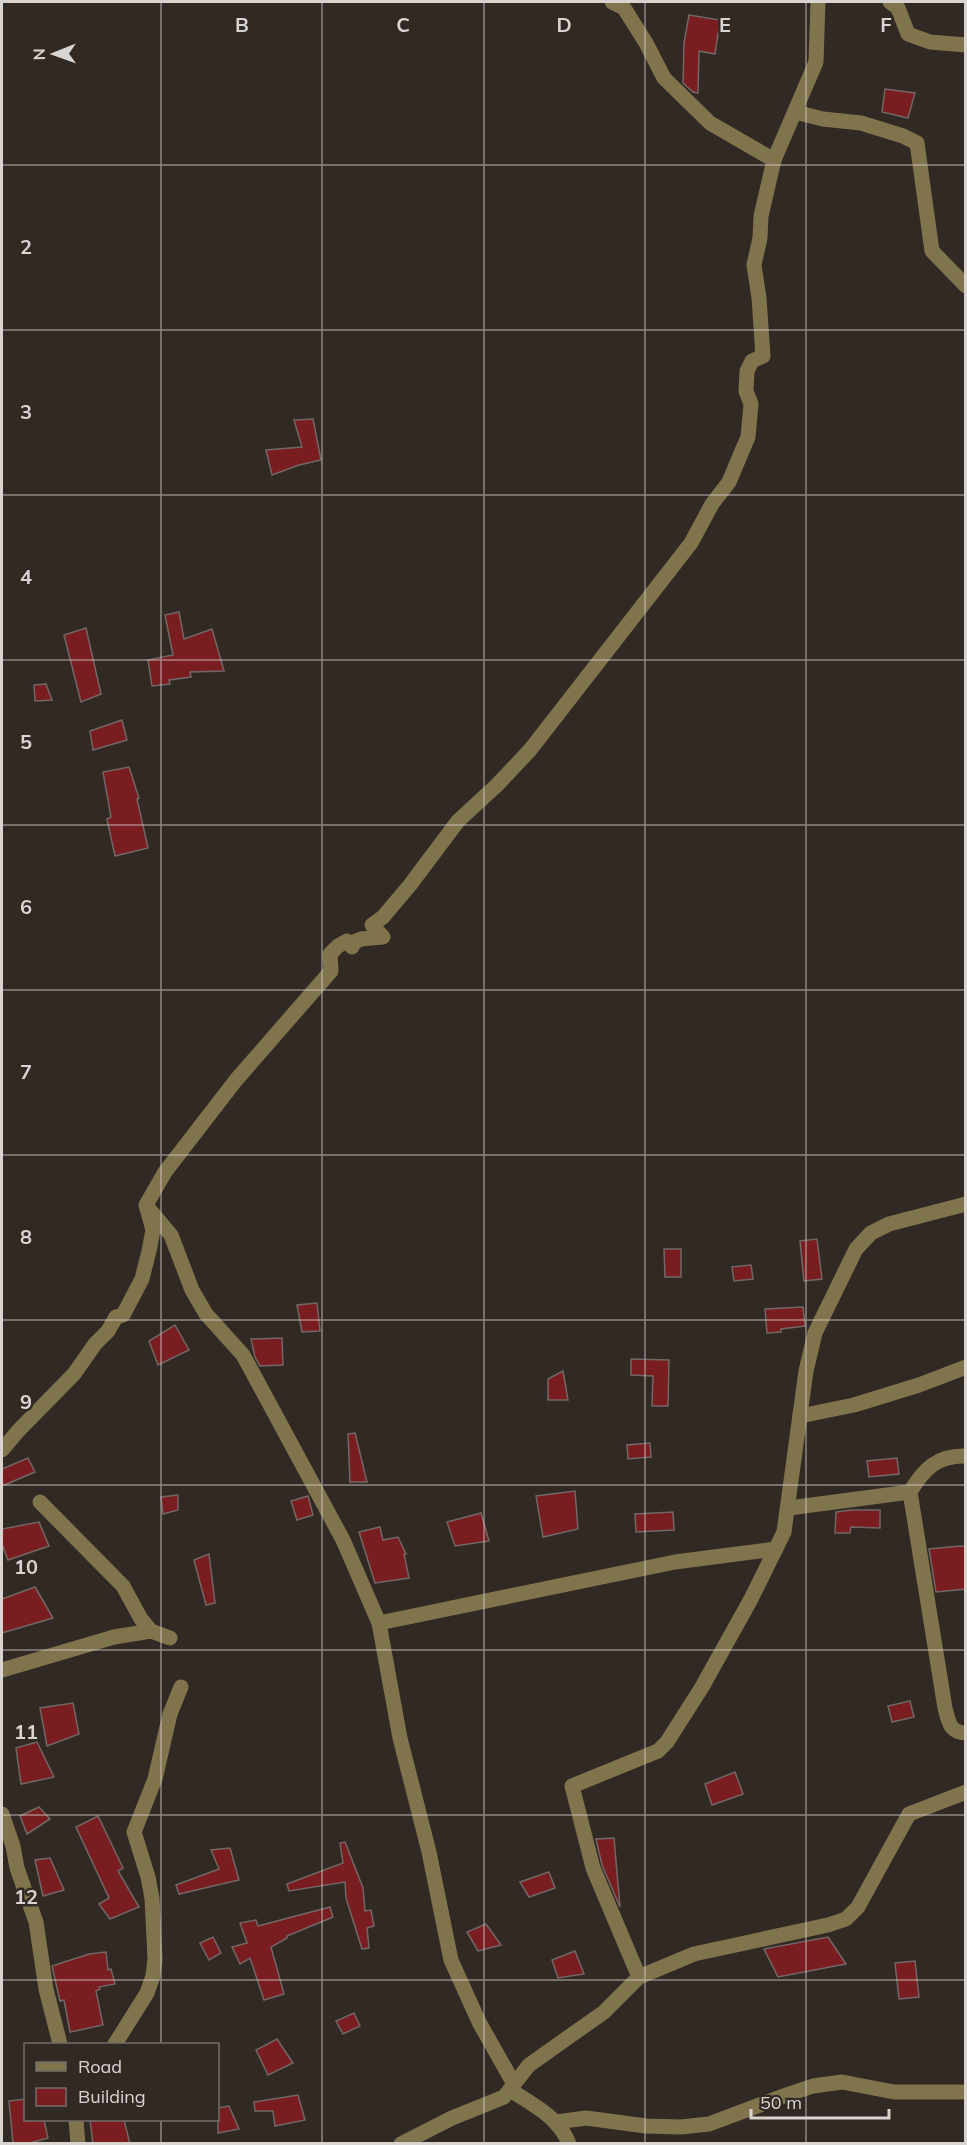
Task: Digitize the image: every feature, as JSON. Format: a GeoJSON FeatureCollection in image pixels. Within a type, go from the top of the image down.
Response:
{"type":"FeatureCollection","features":[{"type":"Feature","properties":{"kind":"street"},"geometry":{"type":"LineString","coordinates":[[612,2],[624,8],[664,78],[679,93],[710,123],[774,160]]}},
{"type":"Feature","properties":{"kind":"street"},"geometry":{"type":"LineString","coordinates":[[2,1450],[74,1374],[95,1344],[108,1331],[116,1317],[123,1315],[142,1279],[149,1251],[153,1230],[146,1204],[165,1172],[236,1080],[331,971],[330,954],[347,941],[352,947],[354,942],[361,939],[383,937],[372,925],[383,917],[410,885],[458,821],[531,750],[691,543],[712,504],[729,483],[748,437],[751,404],[746,391],[747,371],[752,362],[763,356],[754,265],[760,238],[761,216],[774,160],[816,62],[818,2]]}},
{"type":"Feature","properties":{"kind":"street"},"geometry":{"type":"LineString","coordinates":[[890,2],[898,8],[908,34],[930,42],[966,45]]}},
{"type":"Feature","properties":{"kind":"street"},"geometry":{"type":"LineString","coordinates":[[795,112],[823,119],[861,123],[903,136],[917,143],[932,251],[966,286]]}},
{"type":"Feature","properties":{"kind":"street"},"geometry":{"type":"LineString","coordinates":[[146,1204],[171,1235],[192,1290],[206,1314],[243,1355],[343,1540],[379,1623],[400,1738],[429,1852],[452,1960],[479,2022],[512,2087],[556,2122],[569,2144]]}},
{"type":"Feature","properties":{"kind":"street"},"geometry":{"type":"LineString","coordinates":[[639,1977],[593,1868],[572,1786],[658,1751],[667,1742],[702,1688],[751,1599],[784,1532],[806,1371],[815,1333],[856,1249],[870,1233],[889,1224],[966,1204]]}},
{"type":"Feature","properties":{"kind":"street"},"geometry":{"type":"LineString","coordinates":[[800,1416],[854,1405],[919,1385],[966,1367]]}},
{"type":"Feature","properties":{"kind":"street"},"geometry":{"type":"LineString","coordinates":[[966,1456],[956,1455],[942,1459],[923,1472],[910,1492],[945,1708],[950,1726],[955,1732],[966,1733]]}},
{"type":"Feature","properties":{"kind":"street"},"geometry":{"type":"LineString","coordinates":[[789,1508],[910,1492]]}},
{"type":"Feature","properties":{"kind":"street"},"geometry":{"type":"LineString","coordinates":[[40,1502],[123,1586],[151,1631]]}},
{"type":"Feature","properties":{"kind":"street"},"geometry":{"type":"LineString","coordinates":[[379,1623],[675,1562],[776,1549]]}},
{"type":"Feature","properties":{"kind":"street"},"geometry":{"type":"LineString","coordinates":[[2,1670],[114,1637],[151,1631],[170,1638]]}},
{"type":"Feature","properties":{"kind":"street"},"geometry":{"type":"LineString","coordinates":[[116,2043],[147,1993],[153,1976],[155,1959],[152,1898],[134,1832],[155,1779],[170,1714],[181,1687]]}},
{"type":"Feature","properties":{"kind":"street"},"geometry":{"type":"LineString","coordinates":[[401,2144],[452,2118],[504,2097],[529,2065],[604,2012],[639,1977],[694,1954],[828,1925],[846,1919],[858,1907],[909,1814],[966,1792]]}},
{"type":"Feature","properties":{"kind":"street"},"geometry":{"type":"LineString","coordinates":[[2,1814],[14,1846],[17,1868],[36,1922],[46,1989],[60,2043]]}},
{"type":"Feature","properties":{"kind":"street"},"geometry":{"type":"LineString","coordinates":[[556,2122],[586,2118],[646,2126],[681,2127],[709,2124],[813,2086],[842,2082],[894,2092],[966,2092]]}},
{"type":"Feature","properties":{"kind":"street"},"geometry":{"type":"LineString","coordinates":[[76,2121],[78,2144]]}},
{"type":"Feature","properties":{"kind":"building"},"geometry":{"type":"Polygon","coordinates":[[[689,15],[720,20],[715,54],[699,51],[698,93],[693,92],[683,83],[684,43],[689,15]]]}},
{"type":"Feature","properties":{"kind":"building"},"geometry":{"type":"Polygon","coordinates":[[[885,89],[915,93],[908,118],[882,112],[885,89]]]}},
{"type":"Feature","properties":{"kind":"building"},"geometry":{"type":"Polygon","coordinates":[[[313,419],[321,460],[272,475],[266,450],[302,447],[294,420],[313,419]]]}},
{"type":"Feature","properties":{"kind":"building"},"geometry":{"type":"Polygon","coordinates":[[[179,612],[184,639],[212,629],[224,671],[190,672],[191,677],[169,680],[170,684],[152,686],[148,660],[173,655],[165,615],[179,612]]]}},
{"type":"Feature","properties":{"kind":"building"},"geometry":{"type":"Polygon","coordinates":[[[86,628],[101,694],[81,702],[64,635],[86,628]]]}},
{"type":"Feature","properties":{"kind":"building"},"geometry":{"type":"Polygon","coordinates":[[[46,684],[52,700],[35,701],[34,685],[46,684]]]}},
{"type":"Feature","properties":{"kind":"building"},"geometry":{"type":"Polygon","coordinates":[[[122,720],[127,740],[93,750],[90,731],[122,720]]]}},
{"type":"Feature","properties":{"kind":"building"},"geometry":{"type":"Polygon","coordinates":[[[129,767],[139,798],[137,799],[148,848],[115,856],[107,819],[111,817],[103,772],[129,767]]]}},
{"type":"Feature","properties":{"kind":"building"},"geometry":{"type":"Polygon","coordinates":[[[817,1239],[822,1279],[804,1281],[800,1241],[817,1239]]]}},
{"type":"Feature","properties":{"kind":"building"},"geometry":{"type":"Polygon","coordinates":[[[664,1249],[681,1249],[681,1277],[665,1277],[664,1249]]]}},
{"type":"Feature","properties":{"kind":"building"},"geometry":{"type":"Polygon","coordinates":[[[751,1265],[753,1279],[734,1281],[732,1267],[751,1265]]]}},
{"type":"Feature","properties":{"kind":"building"},"geometry":{"type":"Polygon","coordinates":[[[317,1303],[320,1331],[302,1332],[297,1305],[317,1303]]]}},
{"type":"Feature","properties":{"kind":"building"},"geometry":{"type":"Polygon","coordinates":[[[803,1307],[805,1326],[767,1333],[765,1309],[803,1307]]]}},
{"type":"Feature","properties":{"kind":"building"},"geometry":{"type":"Polygon","coordinates":[[[175,1325],[189,1350],[158,1365],[149,1341],[175,1325]]]}},
{"type":"Feature","properties":{"kind":"building"},"geometry":{"type":"Polygon","coordinates":[[[282,1338],[283,1365],[260,1366],[255,1357],[251,1339],[282,1338]]]}},
{"type":"Feature","properties":{"kind":"building"},"geometry":{"type":"Polygon","coordinates":[[[631,1359],[669,1360],[668,1406],[652,1406],[653,1376],[631,1375],[631,1359]]]}},
{"type":"Feature","properties":{"kind":"building"},"geometry":{"type":"Polygon","coordinates":[[[563,1371],[568,1400],[548,1400],[548,1379],[563,1371]]]}},
{"type":"Feature","properties":{"kind":"building"},"geometry":{"type":"Polygon","coordinates":[[[355,1433],[367,1482],[350,1482],[348,1434],[355,1433]]]}},
{"type":"Feature","properties":{"kind":"building"},"geometry":{"type":"Polygon","coordinates":[[[650,1443],[651,1457],[628,1459],[627,1445],[650,1443]]]}},
{"type":"Feature","properties":{"kind":"building"},"geometry":{"type":"Polygon","coordinates":[[[28,1458],[35,1472],[2,1486],[2,1469],[28,1458]]]}},
{"type":"Feature","properties":{"kind":"building"},"geometry":{"type":"Polygon","coordinates":[[[897,1458],[899,1474],[869,1477],[867,1461],[897,1458]]]}},
{"type":"Feature","properties":{"kind":"building"},"geometry":{"type":"Polygon","coordinates":[[[575,1491],[578,1529],[543,1537],[536,1496],[575,1491]]]}},
{"type":"Feature","properties":{"kind":"building"},"geometry":{"type":"Polygon","coordinates":[[[178,1495],[178,1510],[163,1514],[161,1497],[178,1495]]]}},
{"type":"Feature","properties":{"kind":"building"},"geometry":{"type":"Polygon","coordinates":[[[308,1496],[313,1515],[297,1520],[291,1501],[308,1496]]]}},
{"type":"Feature","properties":{"kind":"building"},"geometry":{"type":"Polygon","coordinates":[[[880,1510],[880,1528],[851,1527],[850,1533],[835,1533],[836,1512],[880,1510]]]}},
{"type":"Feature","properties":{"kind":"building"},"geometry":{"type":"Polygon","coordinates":[[[673,1512],[674,1530],[636,1532],[635,1514],[673,1512]]]}},
{"type":"Feature","properties":{"kind":"building"},"geometry":{"type":"Polygon","coordinates":[[[481,1513],[489,1541],[455,1546],[447,1522],[481,1513]]]}},
{"type":"Feature","properties":{"kind":"building"},"geometry":{"type":"Polygon","coordinates":[[[39,1522],[49,1546],[8,1560],[2,1544],[2,1529],[39,1522]]]}},
{"type":"Feature","properties":{"kind":"building"},"geometry":{"type":"Polygon","coordinates":[[[380,1527],[383,1540],[398,1537],[406,1554],[404,1554],[409,1578],[375,1583],[359,1532],[380,1527]]]}},
{"type":"Feature","properties":{"kind":"building"},"geometry":{"type":"Polygon","coordinates":[[[966,1547],[966,1589],[936,1592],[929,1549],[966,1547]]]}},
{"type":"Feature","properties":{"kind":"building"},"geometry":{"type":"Polygon","coordinates":[[[209,1554],[215,1603],[206,1605],[194,1560],[209,1554]]]}},
{"type":"Feature","properties":{"kind":"building"},"geometry":{"type":"Polygon","coordinates":[[[35,1587],[53,1618],[2,1633],[2,1599],[35,1587]]]}},
{"type":"Feature","properties":{"kind":"building"},"geometry":{"type":"Polygon","coordinates":[[[910,1701],[914,1717],[892,1722],[888,1706],[910,1701]]]}},
{"type":"Feature","properties":{"kind":"building"},"geometry":{"type":"Polygon","coordinates":[[[73,1703],[79,1734],[47,1746],[40,1708],[73,1703]]]}},
{"type":"Feature","properties":{"kind":"building"},"geometry":{"type":"Polygon","coordinates":[[[37,1742],[54,1777],[21,1784],[16,1748],[37,1742]]]}},
{"type":"Feature","properties":{"kind":"building"},"geometry":{"type":"Polygon","coordinates":[[[735,1772],[743,1794],[712,1805],[705,1784],[735,1772]]]}},
{"type":"Feature","properties":{"kind":"building"},"geometry":{"type":"Polygon","coordinates":[[[39,1807],[50,1819],[27,1834],[20,1816],[39,1807]]]}},
{"type":"Feature","properties":{"kind":"building"},"geometry":{"type":"Polygon","coordinates":[[[98,1816],[123,1868],[118,1871],[139,1907],[110,1919],[99,1904],[109,1898],[76,1827],[98,1816]]]}},
{"type":"Feature","properties":{"kind":"building"},"geometry":{"type":"Polygon","coordinates":[[[614,1838],[620,1907],[602,1865],[596,1839],[614,1838]]]}},
{"type":"Feature","properties":{"kind":"building"},"geometry":{"type":"Polygon","coordinates":[[[345,1842],[363,1888],[365,1911],[371,1910],[374,1926],[367,1928],[369,1948],[362,1949],[346,1898],[345,1882],[289,1891],[287,1884],[343,1863],[340,1843],[345,1842]]]}},
{"type":"Feature","properties":{"kind":"building"},"geometry":{"type":"Polygon","coordinates":[[[230,1848],[239,1880],[179,1894],[176,1885],[219,1869],[211,1850],[230,1848]]]}},
{"type":"Feature","properties":{"kind":"building"},"geometry":{"type":"Polygon","coordinates":[[[50,1858],[64,1890],[43,1896],[35,1860],[50,1858]]]}},
{"type":"Feature","properties":{"kind":"building"},"geometry":{"type":"Polygon","coordinates":[[[549,1872],[555,1888],[529,1897],[520,1882],[549,1872]]]}},
{"type":"Feature","properties":{"kind":"building"},"geometry":{"type":"Polygon","coordinates":[[[330,1907],[333,1917],[287,1936],[271,1947],[284,1994],[264,2000],[250,1958],[240,1964],[232,1947],[247,1943],[240,1923],[256,1920],[258,1926],[330,1907]]]}},
{"type":"Feature","properties":{"kind":"building"},"geometry":{"type":"Polygon","coordinates":[[[486,1924],[501,1945],[478,1951],[467,1932],[486,1924]]]}},
{"type":"Feature","properties":{"kind":"building"},"geometry":{"type":"Polygon","coordinates":[[[213,1937],[221,1953],[209,1960],[200,1943],[213,1937]]]}},
{"type":"Feature","properties":{"kind":"building"},"geometry":{"type":"Polygon","coordinates":[[[828,1937],[846,1964],[778,1977],[764,1949],[828,1937]]]}},
{"type":"Feature","properties":{"kind":"building"},"geometry":{"type":"Polygon","coordinates":[[[575,1951],[584,1974],[558,1978],[552,1960],[575,1951]]]}},
{"type":"Feature","properties":{"kind":"building"},"geometry":{"type":"Polygon","coordinates":[[[106,1952],[108,1970],[111,1969],[115,1984],[99,1987],[100,1989],[96,1991],[103,2025],[70,2032],[64,2000],[60,2001],[52,1966],[89,1954],[106,1952]]]}},
{"type":"Feature","properties":{"kind":"building"},"geometry":{"type":"Polygon","coordinates":[[[915,1961],[919,1997],[899,1999],[895,1963],[915,1961]]]}},
{"type":"Feature","properties":{"kind":"building"},"geometry":{"type":"Polygon","coordinates":[[[354,2013],[360,2026],[343,2034],[336,2021],[354,2013]]]}},
{"type":"Feature","properties":{"kind":"building"},"geometry":{"type":"Polygon","coordinates":[[[277,2039],[293,2063],[268,2075],[256,2050],[277,2039]]]}},
{"type":"Feature","properties":{"kind":"building"},"geometry":{"type":"Polygon","coordinates":[[[298,2095],[305,2120],[275,2126],[273,2111],[255,2111],[254,2102],[298,2095]]]}},
{"type":"Feature","properties":{"kind":"building"},"geometry":{"type":"Polygon","coordinates":[[[24,2099],[24,2121],[44,2121],[48,2138],[26,2144],[13,2144],[9,2101],[24,2099]]]}},
{"type":"Feature","properties":{"kind":"building"},"geometry":{"type":"Polygon","coordinates":[[[229,2106],[239,2129],[218,2133],[219,2108],[229,2106]]]}},
{"type":"Feature","properties":{"kind":"building"},"geometry":{"type":"Polygon","coordinates":[[[90,2121],[124,2121],[130,2144],[93,2144],[90,2121]]]}}]}
